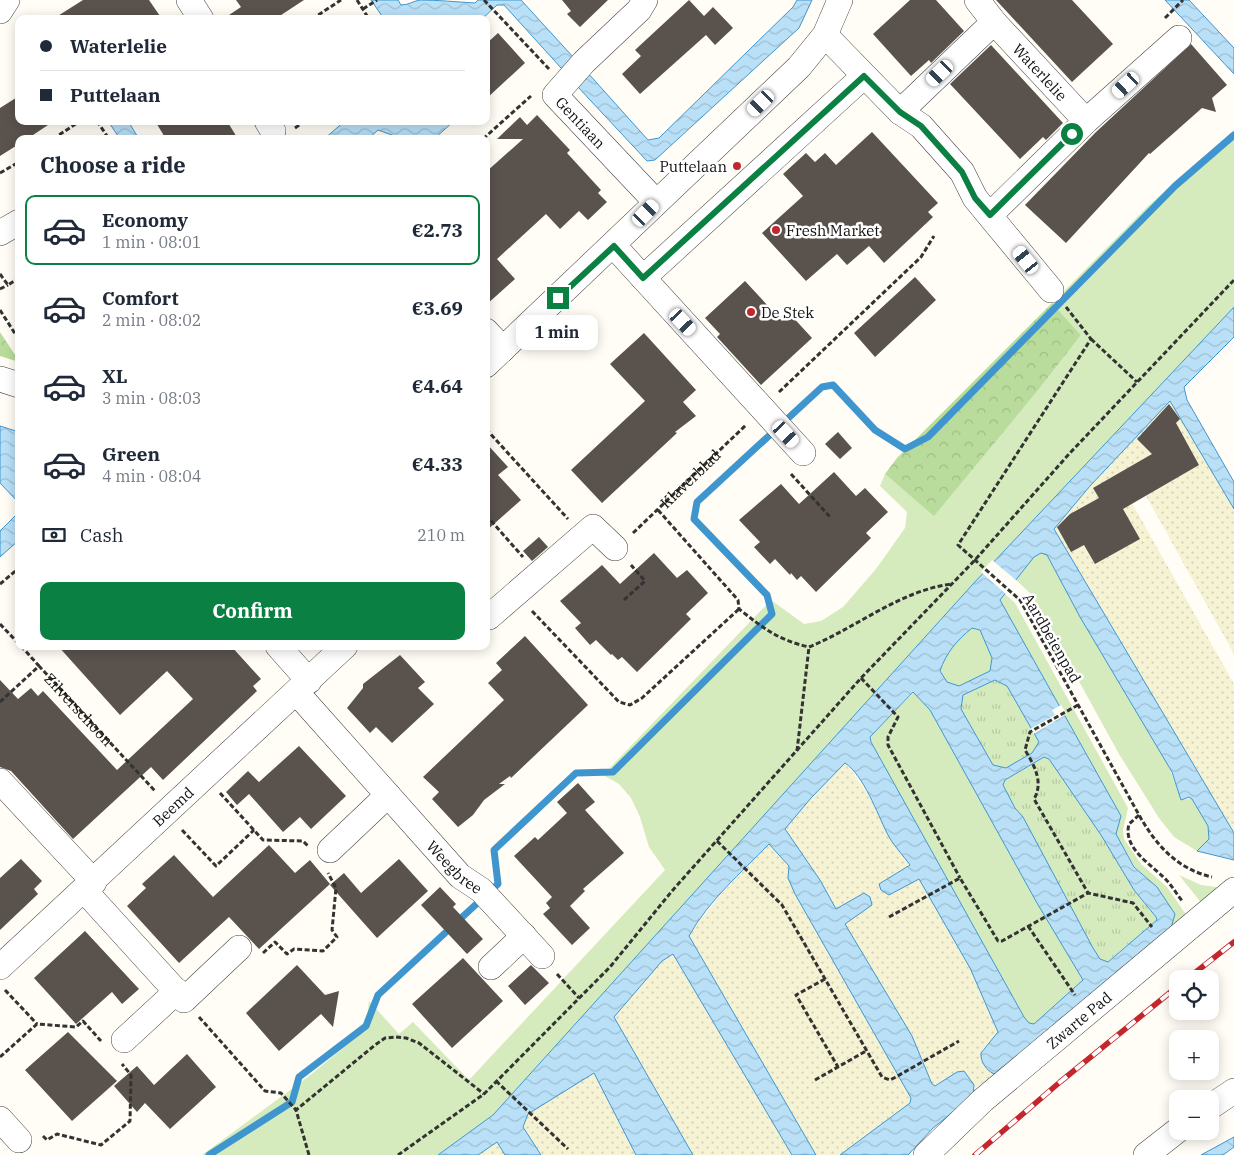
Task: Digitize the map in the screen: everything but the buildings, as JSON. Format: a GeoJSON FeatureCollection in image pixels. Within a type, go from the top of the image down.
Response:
{"type":"FeatureCollection","features":[{"type":"Feature","properties":{"kind":"street"},"geometry":{"type":"LineString","coordinates":[[0,10],[7,0]]}},
{"type":"Feature","properties":{"kind":"street"},"geometry":{"type":"LineString","coordinates":[[189,0],[198,15]]}},
{"type":"Feature","properties":{"kind":"street","name":"Gentiaan"},"geometry":{"type":"LineString","coordinates":[[645,0],[639,10],[584,62],[555,95],[656,202]]}},
{"type":"Feature","properties":{"kind":"street"},"geometry":{"type":"LineString","coordinates":[[490,342],[495,357],[614,246],[656,202],[799,67],[825,35],[840,0]]}},
{"type":"Feature","properties":{"kind":"street","name":"Waterlelie"},"geometry":{"type":"LineString","coordinates":[[977,0],[994,22],[1086,121]]}},
{"type":"Feature","properties":{"kind":"street"},"geometry":{"type":"LineString","coordinates":[[900,112],[994,22]]}},
{"type":"Feature","properties":{"kind":"street"},"geometry":{"type":"LineString","coordinates":[[825,35],[900,112],[921,126],[962,172],[975,198],[1051,290]]}},
{"type":"Feature","properties":{"kind":"street"},"geometry":{"type":"LineString","coordinates":[[990,215],[1086,121],[1179,38]]}},
{"type":"Feature","properties":{"kind":"street"},"geometry":{"type":"LineString","coordinates":[[643,278],[864,76]]}},
{"type":"Feature","properties":{"kind":"street"},"geometry":{"type":"LineString","coordinates":[[0,233],[15,224]]}},
{"type":"Feature","properties":{"kind":"street"},"geometry":{"type":"LineString","coordinates":[[614,246],[803,453]]}},
{"type":"Feature","properties":{"kind":"street"},"geometry":{"type":"LineString","coordinates":[[0,379],[15,384]]}},
{"type":"Feature","properties":{"kind":"street"},"geometry":{"type":"LineString","coordinates":[[490,616],[593,528],[615,548]]}},
{"type":"Feature","properties":{"kind":"street","name":"Weegbree"},"geometry":{"type":"LineString","coordinates":[[280,650],[303,687],[388,795],[460,876],[488,897],[542,956]]}},
{"type":"Feature","properties":{"kind":"street","name":"Beemd"},"geometry":{"type":"LineString","coordinates":[[0,967],[89,886],[162,803],[206,777],[341,650]]}},
{"type":"Feature","properties":{"kind":"street"},"geometry":{"type":"LineString","coordinates":[[3,791],[89,886],[180,996]]}},
{"type":"Feature","properties":{"kind":"street"},"geometry":{"type":"LineString","coordinates":[[325,855],[388,795]]}},
{"type":"Feature","properties":{"kind":"street","name":"Zwarte Pad"},"geometry":{"type":"LineString","coordinates":[[926,1155],[988,1097],[1197,922],[1225,884]]}},
{"type":"Feature","properties":{"kind":"street"},"geometry":{"type":"LineString","coordinates":[[491,967],[524,936]]}},
{"type":"Feature","properties":{"kind":"street"},"geometry":{"type":"LineString","coordinates":[[115,1048],[239,948]]}},
{"type":"Feature","properties":{"kind":"street"},"geometry":{"type":"LineString","coordinates":[[1219,1101],[1234,1091]]}},
{"type":"Feature","properties":{"kind":"street"},"geometry":{"type":"LineString","coordinates":[[0,1119],[18,1140]]}},
{"type":"Feature","properties":{"kind":"street"},"geometry":{"type":"LineString","coordinates":[[1146,1155],[1169,1137]]}},
{"type":"Feature","properties":{"kind":"path"},"geometry":{"type":"LineString","coordinates":[[318,15],[341,0]]}},
{"type":"Feature","properties":{"kind":"path"},"geometry":{"type":"LineString","coordinates":[[357,0],[367,15]]}},
{"type":"Feature","properties":{"kind":"path"},"geometry":{"type":"LineString","coordinates":[[363,9],[377,0]]}},
{"type":"Feature","properties":{"kind":"path"},"geometry":{"type":"LineString","coordinates":[[484,0],[497,13]]}},
{"type":"Feature","properties":{"kind":"path"},"geometry":{"type":"LineString","coordinates":[[1171,12],[1183,0]]}},
{"type":"Feature","properties":{"kind":"path"},"geometry":{"type":"LineString","coordinates":[[487,135],[533,94]]}},
{"type":"Feature","properties":{"kind":"path"},"geometry":{"type":"LineString","coordinates":[[59,135],[74,125]]}},
{"type":"Feature","properties":{"kind":"path"},"geometry":{"type":"LineString","coordinates":[[0,173],[15,164]]}},
{"type":"Feature","properties":{"kind":"path","name":"Klaverblad"},"geometry":{"type":"LineString","coordinates":[[615,548],[658,510],[773,420],[828,344],[921,257],[934,236]]}},
{"type":"Feature","properties":{"kind":"path"},"geometry":{"type":"LineString","coordinates":[[0,274],[8,285]]}},
{"type":"Feature","properties":{"kind":"path"},"geometry":{"type":"LineString","coordinates":[[398,1155],[484,1094],[610,967],[672,891],[861,678],[975,560],[1137,382],[1234,280]]}},
{"type":"Feature","properties":{"kind":"path"},"geometry":{"type":"LineString","coordinates":[[0,289],[15,281]]}},
{"type":"Feature","properties":{"kind":"path"},"geometry":{"type":"LineString","coordinates":[[0,310],[15,334]]}},
{"type":"Feature","properties":{"kind":"path"},"geometry":{"type":"LineString","coordinates":[[1071,313],[1091,339],[1137,382]]}},
{"type":"Feature","properties":{"kind":"path","name":"Aardbeienpad"},"geometry":{"type":"LineString","coordinates":[[1091,339],[958,545],[1020,600],[1139,815],[1160,847],[1176,861],[1199,874],[1225,884]]}},
{"type":"Feature","properties":{"kind":"path"},"geometry":{"type":"LineString","coordinates":[[490,433],[583,536]]}},
{"type":"Feature","properties":{"kind":"path"},"geometry":{"type":"LineString","coordinates":[[803,453],[786,468],[830,517]]}},
{"type":"Feature","properties":{"kind":"path"},"geometry":{"type":"LineString","coordinates":[[658,510],[738,600],[739,609],[762,629],[793,643],[809,647],[867,616],[937,586],[951,584]]}},
{"type":"Feature","properties":{"kind":"path"},"geometry":{"type":"LineString","coordinates":[[490,519],[539,574]]}},
{"type":"Feature","properties":{"kind":"path"},"geometry":{"type":"LineString","coordinates":[[615,548],[645,581],[624,600]]}},
{"type":"Feature","properties":{"kind":"path"},"geometry":{"type":"LineString","coordinates":[[0,584],[15,571]]}},
{"type":"Feature","properties":{"kind":"path"},"geometry":{"type":"LineString","coordinates":[[516,594],[619,702],[630,705],[642,698],[739,609]]}},
{"type":"Feature","properties":{"kind":"path"},"geometry":{"type":"LineString","coordinates":[[0,624],[15,640]]}},
{"type":"Feature","properties":{"kind":"path"},"geometry":{"type":"LineString","coordinates":[[797,752],[809,647]]}},
{"type":"Feature","properties":{"kind":"path"},"geometry":{"type":"LineString","coordinates":[[25,650],[39,666]]}},
{"type":"Feature","properties":{"kind":"path","name":"Zilverschoon"},"geometry":{"type":"LineString","coordinates":[[0,702],[39,666],[162,803]]}},
{"type":"Feature","properties":{"kind":"path"},"geometry":{"type":"LineString","coordinates":[[861,678],[898,716],[888,737],[888,745],[960,878],[998,941],[1002,941],[1088,893],[1133,903],[1148,922]]}},
{"type":"Feature","properties":{"kind":"path"},"geometry":{"type":"LineString","coordinates":[[1078,705],[1030,732],[1026,750],[1036,768],[1038,780],[1034,799],[1088,893]]}},
{"type":"Feature","properties":{"kind":"path"},"geometry":{"type":"LineString","coordinates":[[206,777],[263,840],[304,841],[325,855],[336,888],[332,930],[337,937],[323,951],[294,949],[287,954],[275,942],[259,956],[246,942],[239,948]]}},
{"type":"Feature","properties":{"kind":"path"},"geometry":{"type":"LineString","coordinates":[[162,803],[216,866],[254,830]]}},
{"type":"Feature","properties":{"kind":"path"},"geometry":{"type":"LineString","coordinates":[[1139,815],[1129,824],[1129,838],[1144,860],[1169,882],[1197,922]]}},
{"type":"Feature","properties":{"kind":"path"},"geometry":{"type":"LineString","coordinates":[[717,841],[782,905],[882,1077],[890,1080],[959,1041]]}},
{"type":"Feature","properties":{"kind":"path"},"geometry":{"type":"LineString","coordinates":[[889,917],[960,878]]}},
{"type":"Feature","properties":{"kind":"path"},"geometry":{"type":"LineString","coordinates":[[1028,926],[1070,989]]}},
{"type":"Feature","properties":{"kind":"path"},"geometry":{"type":"LineString","coordinates":[[542,956],[579,998]]}},
{"type":"Feature","properties":{"kind":"path"},"geometry":{"type":"LineString","coordinates":[[825,979],[796,995],[838,1067]]}},
{"type":"Feature","properties":{"kind":"path"},"geometry":{"type":"LineString","coordinates":[[0,984],[37,1024],[76,1027],[83,1021],[115,1048],[131,1075],[130,1121],[101,1145],[56,1134],[47,1140],[34,1127],[18,1140]]}},
{"type":"Feature","properties":{"kind":"path"},"geometry":{"type":"LineString","coordinates":[[180,996],[266,1092],[281,1093],[296,1110],[309,1155]]}},
{"type":"Feature","properties":{"kind":"path"},"geometry":{"type":"LineString","coordinates":[[0,1057],[37,1024]]}},
{"type":"Feature","properties":{"kind":"path"},"geometry":{"type":"LineString","coordinates":[[296,1110],[375,1045],[386,1038],[395,1037],[406,1038],[419,1043],[484,1094]]}},
{"type":"Feature","properties":{"kind":"path"},"geometry":{"type":"LineString","coordinates":[[815,1080],[866,1051]]}},
{"type":"Feature","properties":{"kind":"path"},"geometry":{"type":"LineString","coordinates":[[496,1081],[536,1116],[568,1149]]}},
{"type":"Feature","properties":{"kind":"shaded area"},"geometry":{"type":"Polygon","coordinates":[[[1170,400],[1234,509],[1234,654],[1145,494],[1132,503],[1234,684],[1234,833],[1054,529],[1090,486],[1170,400]]]}},
{"type":"Feature","properties":{"kind":"shaded area"},"geometry":{"type":"Polygon","coordinates":[[[845,763],[864,788],[882,819],[887,833],[910,865],[880,884],[919,879],[970,968],[996,1027],[998,1035],[982,1050],[995,1074],[975,1088],[961,1071],[935,1086],[932,1084],[912,1036],[845,924],[864,893],[836,909],[820,880],[785,829],[811,798],[845,763]]]}},
{"type":"Feature","properties":{"kind":"shaded area"},"geometry":{"type":"Polygon","coordinates":[[[769,844],[789,866],[788,878],[795,894],[911,1098],[911,1103],[840,1155],[816,1155],[689,936],[723,892],[769,844]]]}},
{"type":"Feature","properties":{"kind":"shaded area"},"geometry":{"type":"Polygon","coordinates":[[[673,954],[792,1155],[693,1155],[614,1017],[662,961],[673,954]]]}},
{"type":"Feature","properties":{"kind":"shaded area"},"geometry":{"type":"Polygon","coordinates":[[[594,1072],[636,1155],[541,1155],[523,1126],[528,1114],[594,1072]]]}},
{"type":"Feature","properties":{"kind":"shaded area"},"geometry":{"type":"Polygon","coordinates":[[[497,1142],[505,1155],[478,1155],[497,1142]]]}},
{"type":"Feature","properties":{"kind":"green space"},"geometry":{"type":"Polygon","coordinates":[[[1234,131],[1234,307],[973,584],[493,1115],[438,1155],[202,1155],[308,1077],[366,1029],[369,1001],[399,1034],[413,1022],[469,1080],[665,870],[649,847],[640,817],[631,798],[619,784],[603,775],[771,600],[804,624],[821,621],[843,607],[876,569],[905,528],[907,512],[880,486],[885,474],[934,515],[1039,389],[1081,335],[1052,303],[1148,206],[1234,131]]]}},
{"type":"Feature","properties":{"kind":"green space"},"geometry":{"type":"Polygon","coordinates":[[[1052,303],[1081,335],[934,516],[885,474],[897,458],[1052,303]]]}},
{"type":"Feature","properties":{"kind":"green space"},"geometry":{"type":"Polygon","coordinates":[[[0,332],[15,355],[15,361],[0,356],[0,332]]]}},
{"type":"Feature","properties":{"kind":"green space"},"geometry":{"type":"Polygon","coordinates":[[[1041,553],[1047,555],[1088,628],[1154,737],[1181,800],[1192,798],[1208,826],[1209,839],[1197,851],[1174,837],[1159,818],[1119,754],[1031,594],[1015,579],[1034,557],[1041,553]]]}},
{"type":"Feature","properties":{"kind":"green space"},"geometry":{"type":"Polygon","coordinates":[[[1005,594],[1015,603],[1128,808],[1123,830],[1124,839],[1141,864],[1167,887],[1187,916],[1176,934],[1157,887],[1135,867],[1116,834],[1121,816],[1000,600],[1005,594]]]}},
{"type":"Feature","properties":{"kind":"green space"},"geometry":{"type":"Polygon","coordinates":[[[972,628],[980,630],[992,658],[990,671],[959,686],[947,682],[940,671],[942,664],[953,647],[972,628]]]}},
{"type":"Feature","properties":{"kind":"green space"},"geometry":{"type":"Polygon","coordinates":[[[995,680],[1007,686],[1039,742],[1032,753],[1006,769],[993,765],[961,709],[963,695],[995,680]]]}},
{"type":"Feature","properties":{"kind":"green space"},"geometry":{"type":"Polygon","coordinates":[[[914,692],[930,710],[1037,903],[1083,980],[1034,1024],[1029,1023],[1024,1017],[871,742],[870,737],[914,692]]]}},
{"type":"Feature","properties":{"kind":"green space"},"geometry":{"type":"Polygon","coordinates":[[[1045,757],[1049,759],[1101,835],[1134,890],[1157,920],[1107,962],[1100,959],[1093,948],[1023,817],[1015,808],[1003,785],[1005,780],[1045,757]]]}},
{"type":"Feature","properties":{"kind":"green space"},"geometry":{"type":"Polygon","coordinates":[[[1179,875],[1201,885],[1224,888],[1203,905],[1179,875]]]}},
{"type":"Feature","properties":{"kind":"water"},"geometry":{"type":"Polygon","coordinates":[[[371,0],[398,0],[401,5],[420,0],[475,3],[478,0],[521,0],[574,58],[562,69],[504,5],[497,5],[486,15],[381,15],[371,0]]]}},
{"type":"Feature","properties":{"kind":"water"},"geometry":{"type":"Polygon","coordinates":[[[797,0],[812,0],[799,28],[655,160],[647,161],[577,86],[587,72],[648,140],[659,138],[793,7],[797,0]]]}},
{"type":"Feature","properties":{"kind":"water"},"geometry":{"type":"Polygon","coordinates":[[[1165,0],[1189,0],[1234,48],[1234,74],[1165,0]]]}},
{"type":"Feature","properties":{"kind":"water"},"geometry":{"type":"Polygon","coordinates":[[[111,125],[130,125],[137,135],[117,135],[111,125]]]}},
{"type":"Feature","properties":{"kind":"water"},"geometry":{"type":"Polygon","coordinates":[[[340,125],[450,125],[438,135],[392,135],[378,130],[372,135],[329,135],[340,125]]]}},
{"type":"Feature","properties":{"kind":"water"},"geometry":{"type":"Polygon","coordinates":[[[1234,307],[1234,337],[1184,387],[1187,400],[1234,482],[1234,509],[1170,401],[1090,486],[1054,529],[1234,833],[1234,860],[1197,851],[1209,839],[1208,826],[1192,799],[1189,797],[1181,800],[1172,772],[1080,617],[1047,555],[1041,553],[1034,557],[1000,600],[1121,816],[1116,834],[1134,867],[1157,887],[1175,914],[1171,928],[995,1074],[992,1073],[983,1063],[981,1053],[998,1032],[970,968],[919,879],[889,895],[881,890],[879,884],[910,865],[889,837],[864,786],[852,769],[845,763],[811,798],[785,829],[820,880],[836,909],[864,893],[870,897],[872,905],[845,924],[912,1036],[932,1084],[935,1086],[957,1072],[964,1071],[974,1085],[973,1096],[933,1128],[908,1155],[840,1155],[910,1103],[911,1098],[795,894],[788,878],[789,866],[769,844],[715,899],[689,936],[816,1155],[792,1155],[673,954],[662,961],[614,1017],[693,1155],[636,1155],[594,1073],[528,1114],[523,1127],[541,1155],[505,1155],[497,1142],[478,1155],[438,1155],[493,1115],[973,584],[1234,307]],[[972,628],[949,653],[940,671],[947,682],[959,686],[990,671],[992,658],[980,630],[972,628]],[[995,680],[963,695],[961,709],[993,765],[1006,768],[1032,753],[1039,742],[1007,686],[995,680]],[[913,692],[870,737],[871,742],[1024,1017],[1029,1023],[1034,1024],[1083,980],[1037,903],[930,710],[913,692]],[[1044,757],[1005,780],[1003,785],[1015,808],[1023,817],[1093,948],[1100,959],[1108,962],[1157,920],[1156,917],[1134,890],[1101,835],[1049,759],[1044,757]]]}},
{"type":"Feature","properties":{"kind":"water"},"geometry":{"type":"Polygon","coordinates":[[[0,426],[15,431],[15,499],[0,483],[0,426]]]}},
{"type":"Feature","properties":{"kind":"water"},"geometry":{"type":"Polygon","coordinates":[[[15,516],[15,544],[0,557],[0,531],[15,516]]]}},
{"type":"Feature","properties":{"kind":"water"},"geometry":{"type":"Polygon","coordinates":[[[1234,1137],[1234,1147],[1223,1155],[1201,1155],[1234,1137]]]}},
{"type":"Feature","properties":{"kind":"pier"},"geometry":{"type":"Polygon","coordinates":[[[992,560],[1017,581],[1007,595],[981,572],[992,560]]]}},
{"type":"Feature","properties":{"kind":"pier"},"geometry":{"type":"Polygon","coordinates":[[[1061,705],[1067,714],[1033,734],[1030,729],[1055,715],[1052,710],[1061,705]]]}},
{"type":"Feature","properties":{"kind":"waterway"},"geometry":{"type":"LineString","coordinates":[[209,1155],[292,1102],[299,1077],[366,1026],[378,995],[498,884],[494,850],[576,773],[613,772],[772,614],[767,595],[694,519],[697,502],[822,387],[833,385],[875,430],[905,449],[928,437],[1175,186],[1234,135]]}},
{"type":"Feature","properties":{"kind":"railway"},"geometry":{"type":"LineString","coordinates":[[1198,970],[1234,942]]}},
{"type":"Feature","properties":{"kind":"railway"},"geometry":{"type":"LineString","coordinates":[[975,1155],[1060,1082],[1169,993]]}},
{"type":"Feature","properties":{"kind":"place","name":"Puttelaan"},"geometry":{"type":"Point","coordinates":[737,166]}},
{"type":"Feature","properties":{"kind":"place","name":"Fresh Market"},"geometry":{"type":"Point","coordinates":[776,230]}},
{"type":"Feature","properties":{"kind":"place","name":"De Stek"},"geometry":{"type":"Point","coordinates":[751,312]}},
{"type":"Feature","properties":{"kind":"route"},"geometry":{"type":"LineString","coordinates":[[558,298],[614,246],[643,278],[864,76],[900,112],[921,126],[962,172],[975,198],[990,215],[1072,134]]}}]}
